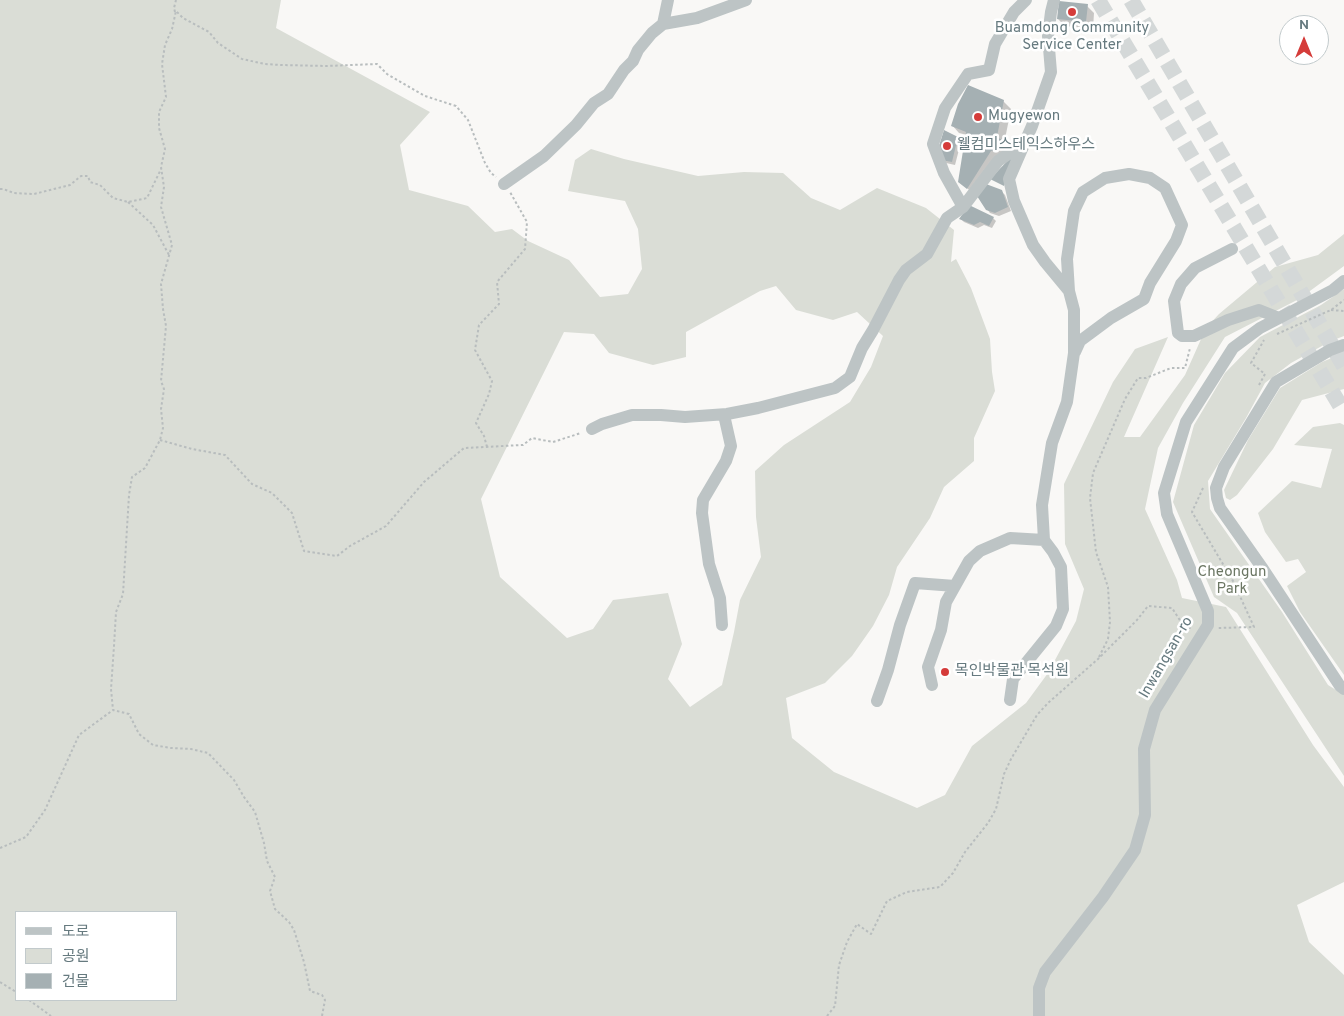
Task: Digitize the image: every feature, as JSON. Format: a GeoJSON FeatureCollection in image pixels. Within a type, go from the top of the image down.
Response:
{"type":"FeatureCollection","features":[{"type":"Feature","properties":{"kind":"street"},"geometry":{"type":"LineString","coordinates":[[663,24],[668,0]]}},
{"type":"Feature","properties":{"kind":"street"},"geometry":{"type":"LineString","coordinates":[[504,183],[544,156],[576,125],[594,103],[608,94],[624,70],[634,61],[638,50],[652,33],[663,24],[696,18],[746,0]]}},
{"type":"Feature","properties":{"kind":"street"},"geometry":{"type":"LineString","coordinates":[[963,207],[944,173],[933,144],[945,108],[968,74],[989,70],[995,44],[1014,12],[1026,0]]}},
{"type":"Feature","properties":{"kind":"street"},"geometry":{"type":"LineString","coordinates":[[1054,0],[1048,36],[1051,72],[1032,126],[1009,179],[1014,201],[1033,245],[1069,291]]}},
{"type":"Feature","properties":{"kind":"street"},"geometry":{"type":"LineString","coordinates":[[592,429],[632,415],[684,417],[724,414],[758,408],[835,388],[850,377],[862,348],[906,270],[927,254],[947,218],[963,207],[998,161],[1023,144]]}},
{"type":"Feature","properties":{"kind":"street"},"geometry":{"type":"LineString","coordinates":[[1010,700],[1013,679],[1056,626],[1063,609],[1061,567],[1044,540],[1042,505],[1052,443],[1067,402],[1074,354],[1074,310],[1069,291],[1067,259],[1074,211],[1083,192],[1105,178],[1129,174],[1150,178],[1165,188],[1182,225],[1176,241],[1150,283],[1144,299],[1111,318],[1080,341],[1074,354]]}},
{"type":"Feature","properties":{"kind":"street"},"geometry":{"type":"LineString","coordinates":[[1232,250],[1195,268],[1181,284],[1174,301],[1178,333],[1182,336],[1194,336],[1228,320],[1259,310],[1279,318]]}},
{"type":"Feature","properties":{"kind":"street","name":"Inwangsan-ro"},"geometry":{"type":"LineString","coordinates":[[1039,1016],[1039,988],[1045,972],[1103,898],[1135,850],[1146,815],[1144,749],[1155,710],[1208,625],[1208,611],[1167,514],[1164,493],[1186,422],[1233,348],[1260,328],[1333,290],[1344,281]]}},
{"type":"Feature","properties":{"kind":"street"},"geometry":{"type":"LineString","coordinates":[[1344,345],[1330,350],[1276,382],[1224,467],[1216,488],[1216,498],[1220,508],[1264,569],[1340,686],[1344,689]]}},
{"type":"Feature","properties":{"kind":"street"},"geometry":{"type":"LineString","coordinates":[[722,625],[720,598],[709,564],[702,513],[703,500],[726,461],[731,446],[724,414]]}},
{"type":"Feature","properties":{"kind":"street"},"geometry":{"type":"LineString","coordinates":[[932,686],[928,667],[940,630],[946,602],[969,561],[980,551],[1010,538],[1044,540]]}},
{"type":"Feature","properties":{"kind":"street"},"geometry":{"type":"LineString","coordinates":[[878,700],[900,625],[915,583],[955,586]]}},
{"type":"Feature","properties":{"kind":"path"},"geometry":{"type":"LineString","coordinates":[[0,189],[14,193],[34,194],[70,185],[81,176],[88,176],[90,182],[100,185],[113,198],[128,202],[147,198],[161,167],[165,149],[159,128],[159,112],[166,97],[162,64],[165,45],[176,13],[174,8],[176,0]]}},
{"type":"Feature","properties":{"kind":"path"},"geometry":{"type":"LineString","coordinates":[[176,13],[176,11],[183,18],[209,32],[218,43],[242,59],[281,65],[377,64],[387,74],[425,96],[456,106],[468,120],[485,163],[491,173],[504,183],[527,222],[525,250],[497,282],[498,304],[479,325],[475,350],[492,380],[489,394],[476,423],[484,436],[487,447]]}},
{"type":"Feature","properties":{"kind":"path"},"geometry":{"type":"LineString","coordinates":[[112,710],[111,689],[116,612],[123,594],[129,495],[132,478],[145,468],[160,440],[163,428],[161,409],[164,389],[161,381],[166,326],[161,284],[172,244],[161,206],[164,188],[161,167]]}},
{"type":"Feature","properties":{"kind":"path"},"geometry":{"type":"LineString","coordinates":[[128,202],[153,225],[170,256]]}},
{"type":"Feature","properties":{"kind":"path"},"geometry":{"type":"LineString","coordinates":[[1273,336],[1331,310],[1344,300]]}},
{"type":"Feature","properties":{"kind":"path"},"geometry":{"type":"LineString","coordinates":[[1331,310],[1344,311]]}},
{"type":"Feature","properties":{"kind":"path"},"geometry":{"type":"LineString","coordinates":[[1256,391],[1264,374],[1252,363],[1265,339]]}},
{"type":"Feature","properties":{"kind":"path"},"geometry":{"type":"LineString","coordinates":[[1098,659],[1108,639],[1110,622],[1108,587],[1096,552],[1090,498],[1093,474],[1125,400],[1138,378],[1146,378],[1171,368],[1185,368],[1192,344]]}},
{"type":"Feature","properties":{"kind":"path"},"geometry":{"type":"LineString","coordinates":[[160,440],[192,449],[225,455],[252,484],[272,493],[292,513],[304,551],[337,556],[350,546],[386,526],[424,482],[464,448],[523,445],[532,438],[554,442],[592,429]]}},
{"type":"Feature","properties":{"kind":"path"},"geometry":{"type":"LineString","coordinates":[[827,1016],[835,1006],[839,965],[847,942],[857,924],[871,934],[887,900],[907,892],[940,887],[953,873],[965,852],[988,823],[996,808],[1004,774],[1037,715],[1098,659],[1137,620],[1148,606],[1172,608],[1185,628],[1204,630],[1254,626],[1233,581],[1192,512],[1204,486]]}},
{"type":"Feature","properties":{"kind":"path"},"geometry":{"type":"LineString","coordinates":[[0,848],[26,837],[45,810],[79,735],[112,710]]}},
{"type":"Feature","properties":{"kind":"path"},"geometry":{"type":"LineString","coordinates":[[112,710],[129,714],[139,734],[153,745],[191,749],[208,753],[234,780],[244,798],[255,812],[267,861],[275,877],[270,891],[276,909],[294,930],[304,962],[310,991],[322,995],[325,1000],[322,1016]]}},
{"type":"Feature","properties":{"kind":"path"},"geometry":{"type":"LineString","coordinates":[[0,982],[15,991]]}},
{"type":"Feature","properties":{"kind":"path"},"geometry":{"type":"LineString","coordinates":[[30,1001],[51,1016]]}},
{"type":"Feature","properties":{"kind":"green space"},"geometry":{"type":"Polygon","coordinates":[[[0,0],[281,0],[276,28],[430,112],[400,145],[409,190],[468,206],[495,232],[512,229],[528,241],[569,260],[600,297],[628,294],[642,269],[638,229],[625,201],[568,191],[575,160],[591,149],[624,159],[698,176],[744,172],[783,173],[811,198],[840,210],[877,188],[926,208],[954,230],[951,262],[956,259],[971,288],[990,339],[995,391],[974,438],[974,461],[944,487],[930,518],[897,567],[889,595],[873,626],[852,656],[825,683],[786,698],[792,738],[834,772],[917,808],[945,795],[972,746],[1026,703],[1048,673],[1076,621],[1084,589],[1065,544],[1064,484],[1113,382],[1135,349],[1168,337],[1124,437],[1140,437],[1185,375],[1206,328],[1219,314],[1275,267],[1318,255],[1344,234],[1344,266],[1299,299],[1225,337],[1183,403],[1158,448],[1145,509],[1177,580],[1182,598],[1226,607],[1313,745],[1344,787],[1344,882],[1297,905],[1309,942],[1344,975],[1344,1016],[0,1016],[0,0]],[[776,286],[760,291],[686,332],[686,357],[653,365],[609,353],[594,334],[564,332],[481,499],[500,577],[567,638],[593,629],[613,600],[668,593],[682,644],[668,679],[690,707],[722,685],[740,600],[761,557],[756,517],[755,471],[784,445],[850,402],[871,367],[883,336],[857,312],[833,320],[796,310],[776,286]]]}},
{"type":"Feature","properties":{"kind":"green space","name":"Cheongun Park"},"geometry":{"type":"Polygon","coordinates":[[[1344,289],[1344,336],[1291,363],[1265,383],[1208,481],[1210,509],[1282,612],[1328,685],[1344,695],[1344,776],[1237,613],[1214,597],[1173,502],[1194,425],[1225,373],[1260,337],[1321,305],[1344,289]]]}},
{"type":"Feature","properties":{"kind":"green space"},"geometry":{"type":"Polygon","coordinates":[[[1344,353],[1344,389],[1302,400],[1273,449],[1237,495],[1230,500],[1226,498],[1224,490],[1248,440],[1280,388],[1322,362],[1344,353]]]}},
{"type":"Feature","properties":{"kind":"green space"},"geometry":{"type":"Polygon","coordinates":[[[1340,423],[1344,425],[1344,675],[1300,612],[1287,586],[1306,572],[1298,559],[1286,562],[1265,532],[1258,513],[1292,481],[1321,488],[1332,449],[1294,445],[1313,427],[1340,423]]]}},
{"type":"Feature","properties":{"kind":"building"},"geometry":{"type":"Polygon","coordinates":[[[1059,1],[1088,4],[1086,22],[1057,19],[1059,1]]]}},
{"type":"Feature","properties":{"kind":"building"},"geometry":{"type":"Polygon","coordinates":[[[968,85],[1004,100],[997,137],[1002,140],[998,150],[991,151],[967,189],[958,182],[966,132],[951,126],[958,104],[968,85]]]}},
{"type":"Feature","properties":{"kind":"building"},"geometry":{"type":"Polygon","coordinates":[[[944,130],[958,137],[952,162],[941,160],[938,149],[944,130]]]}},
{"type":"Feature","properties":{"kind":"building"},"geometry":{"type":"Polygon","coordinates":[[[1015,153],[1004,186],[990,179],[1015,153]]]}},
{"type":"Feature","properties":{"kind":"building"},"geometry":{"type":"Polygon","coordinates":[[[986,184],[1002,190],[1008,207],[995,213],[986,210],[977,196],[986,184]]]}},
{"type":"Feature","properties":{"kind":"building"},"geometry":{"type":"Polygon","coordinates":[[[969,205],[994,217],[989,226],[980,222],[974,225],[959,219],[969,205]]]}},
{"type":"Feature","properties":{"kind":"tunnel"},"geometry":{"type":"LineString","coordinates":[[1098,0],[1344,412]]}},
{"type":"Feature","properties":{"kind":"tunnel"},"geometry":{"type":"LineString","coordinates":[[1131,0],[1344,366]]}},
{"type":"Feature","properties":{"kind":"place","name":"Buamdong Community Service Center"},"geometry":{"type":"Point","coordinates":[1072,12]}},
{"type":"Feature","properties":{"kind":"place","name":"Mugyewon"},"geometry":{"type":"Point","coordinates":[978,117]}},
{"type":"Feature","properties":{"kind":"place","name":"웰컴미스테익스하우스"},"geometry":{"type":"Point","coordinates":[947,146]}},
{"type":"Feature","properties":{"kind":"place","name":"목인박물관 목석원"},"geometry":{"type":"Point","coordinates":[945,672]}}]}
